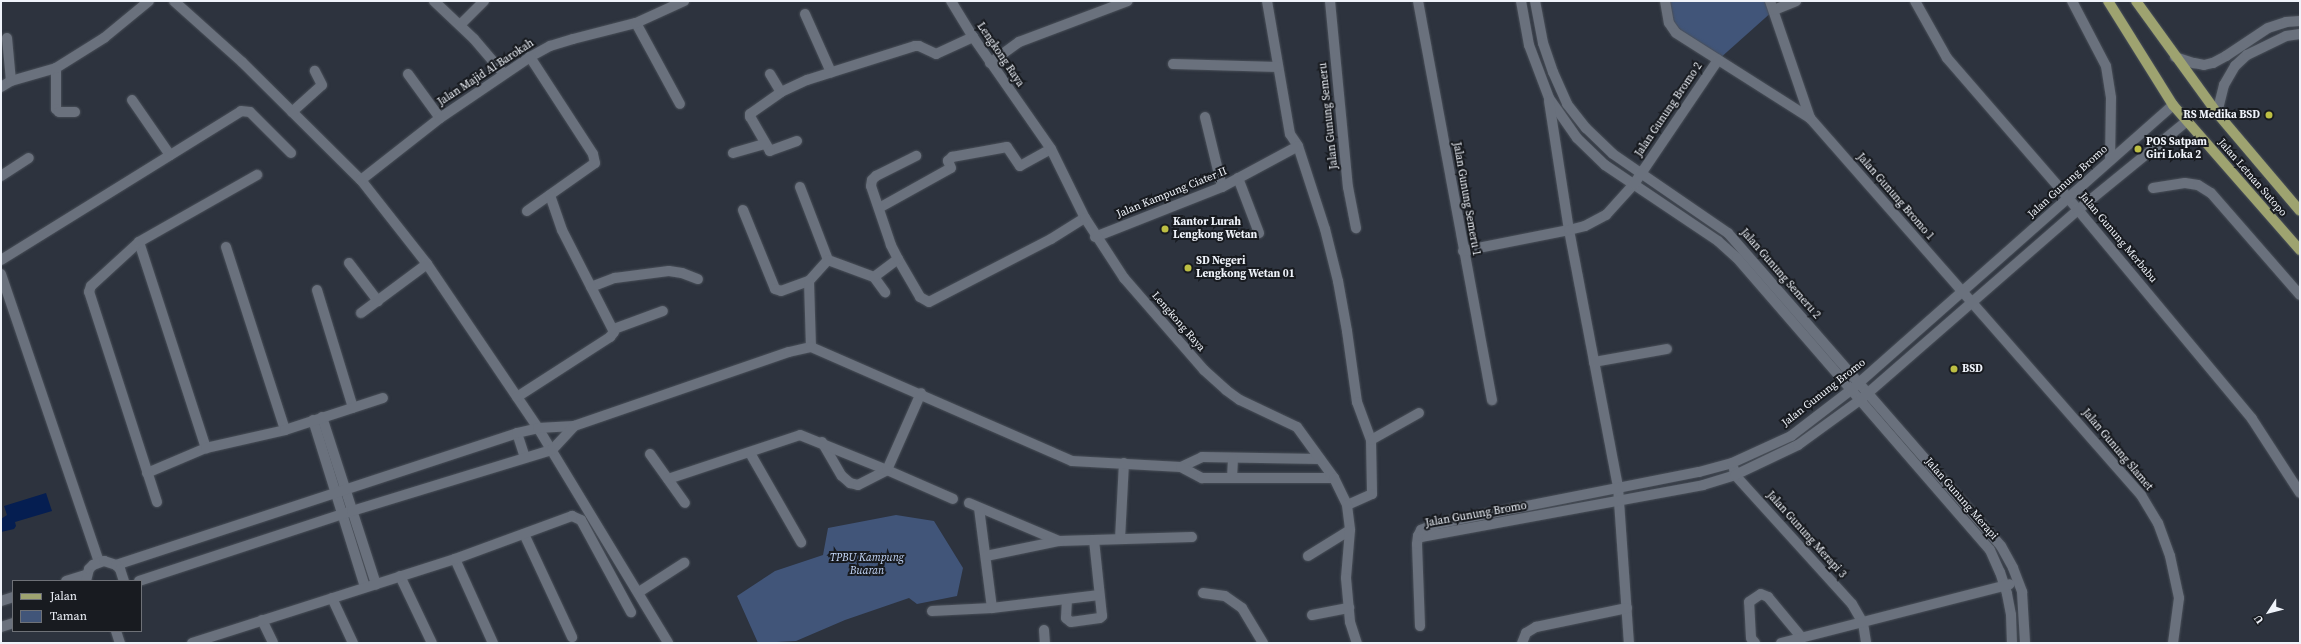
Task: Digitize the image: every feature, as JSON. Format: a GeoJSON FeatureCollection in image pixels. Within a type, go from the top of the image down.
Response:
{"type":"FeatureCollection","features":[{"type":"Feature","properties":{"kind":"main road","name":"Jalan Letnan Sutopo"},"geometry":{"type":"LineString","coordinates":[[2108,1],[2186,122],[2300,250]]}},
{"type":"Feature","properties":{"kind":"main road","name":"Jalan Letnan Sutopo"},"geometry":{"type":"LineString","coordinates":[[2136,1],[2175,57],[2217,113],[2300,211]]}},
{"type":"Feature","properties":{"kind":"street"},"geometry":{"type":"LineString","coordinates":[[1,87],[11,81],[56,68],[104,38],[149,1]]}},
{"type":"Feature","properties":{"kind":"street"},"geometry":{"type":"LineString","coordinates":[[174,1],[230,51],[361,180],[427,264],[552,450],[639,592],[668,643]]}},
{"type":"Feature","properties":{"kind":"street"},"geometry":{"type":"LineString","coordinates":[[434,1],[460,25],[504,74]]}},
{"type":"Feature","properties":{"kind":"street"},"geometry":{"type":"LineString","coordinates":[[460,25],[484,1]]}},
{"type":"Feature","properties":{"kind":"street","name":"Jalan Majid Al Barokah"},"geometry":{"type":"LineString","coordinates":[[361,180],[440,118],[530,57],[550,46],[636,23],[684,1]]}},
{"type":"Feature","properties":{"kind":"street","name":"Lengkong Raya"},"geometry":{"type":"LineString","coordinates":[[951,1],[973,38],[1051,149],[1084,218],[1124,278],[1204,370],[1240,400],[1297,427],[1334,478],[1347,504],[1350,530],[1346,578],[1350,622],[1357,643]]}},
{"type":"Feature","properties":{"kind":"street"},"geometry":{"type":"LineString","coordinates":[[990,63],[1019,42],[1109,4],[1128,1]]}},
{"type":"Feature","properties":{"kind":"street"},"geometry":{"type":"LineString","coordinates":[[1267,1],[1290,134],[1298,146],[1325,228],[1338,281],[1357,402],[1371,440],[1372,494],[1347,504]]}},
{"type":"Feature","properties":{"kind":"street","name":"Jalan Gunung Semeru"},"geometry":{"type":"LineString","coordinates":[[1330,1],[1348,187],[1356,228]]}},
{"type":"Feature","properties":{"kind":"street","name":"Jalan Gunung Semeru 1"},"geometry":{"type":"LineString","coordinates":[[1418,1],[1492,400]]}},
{"type":"Feature","properties":{"kind":"street","name":"Jalan Gunung Semeru 2"},"geometry":{"type":"LineString","coordinates":[[1522,1],[1529,45],[1548,98],[1569,230],[1618,487],[1629,643]]}},
{"type":"Feature","properties":{"kind":"street","name":"Jalan Gunung Semeru 2"},"geometry":{"type":"LineString","coordinates":[[1535,1],[1543,43],[1553,72],[1567,104],[1586,128],[1613,154],[1728,233],[1868,392]]}},
{"type":"Feature","properties":{"kind":"street","name":"Jalan Gunung Bromo 1"},"geometry":{"type":"LineString","coordinates":[[1665,1],[1669,23],[1676,33],[1810,118],[1973,302]]}},
{"type":"Feature","properties":{"kind":"street"},"geometry":{"type":"LineString","coordinates":[[1772,6],[1796,1]]}},
{"type":"Feature","properties":{"kind":"street","name":"Jalan Gunung Merbabu"},"geometry":{"type":"LineString","coordinates":[[1914,1],[1947,58],[2069,198],[2252,419],[2300,493]]}},
{"type":"Feature","properties":{"kind":"street"},"geometry":{"type":"LineString","coordinates":[[2072,1],[2106,66],[2111,98],[2110,160]]}},
{"type":"Feature","properties":{"kind":"street","name":"Jalan Gunung Bromo 1"},"geometry":{"type":"LineString","coordinates":[[1772,6],[1810,118]]}},
{"type":"Feature","properties":{"kind":"street"},"geometry":{"type":"LineString","coordinates":[[804,14],[831,72]]}},
{"type":"Feature","properties":{"kind":"street"},"geometry":{"type":"LineString","coordinates":[[2175,57],[2204,65],[2226,56],[2268,28],[2286,22],[2300,21]]}},
{"type":"Feature","properties":{"kind":"street"},"geometry":{"type":"LineString","coordinates":[[636,23],[680,104]]}},
{"type":"Feature","properties":{"kind":"street"},"geometry":{"type":"LineString","coordinates":[[2217,113],[2224,86],[2235,66],[2247,55],[2286,36],[2300,34]]}},
{"type":"Feature","properties":{"kind":"street"},"geometry":{"type":"LineString","coordinates":[[7,38],[11,81]]}},
{"type":"Feature","properties":{"kind":"street"},"geometry":{"type":"LineString","coordinates":[[797,141],[773,151],[768,149],[750,117],[750,114],[781,92],[807,80],[915,46],[919,46],[936,54],[973,38]]}},
{"type":"Feature","properties":{"kind":"street"},"geometry":{"type":"LineString","coordinates":[[527,211],[592,167],[595,160],[593,154],[530,57]]}},
{"type":"Feature","properties":{"kind":"street","name":"Jalan Gunung Bromo 2"},"geometry":{"type":"LineString","coordinates":[[1640,173],[1718,60]]}},
{"type":"Feature","properties":{"kind":"street"},"geometry":{"type":"LineString","coordinates":[[1173,64],[1278,66]]}},
{"type":"Feature","properties":{"kind":"street"},"geometry":{"type":"LineString","coordinates":[[56,68],[56,109],[59,112],[75,112]]}},
{"type":"Feature","properties":{"kind":"street"},"geometry":{"type":"LineString","coordinates":[[292,112],[322,85],[315,71]]}},
{"type":"Feature","properties":{"kind":"street","name":"Jalan Gunung Semeru 2"},"geometry":{"type":"LineString","coordinates":[[1553,72],[1548,98],[1577,138],[1605,165],[1718,240],[1738,258],[1852,390]]}},
{"type":"Feature","properties":{"kind":"street"},"geometry":{"type":"LineString","coordinates":[[408,74],[440,118]]}},
{"type":"Feature","properties":{"kind":"street"},"geometry":{"type":"LineString","coordinates":[[770,74],[781,92]]}},
{"type":"Feature","properties":{"kind":"street"},"geometry":{"type":"LineString","coordinates":[[132,100],[170,155]]}},
{"type":"Feature","properties":{"kind":"street","name":"Jalan Gunung Bromo"},"geometry":{"type":"LineString","coordinates":[[2174,105],[1859,382],[1852,390],[1791,436],[1732,463],[1699,472],[1436,524],[1421,530],[1418,536],[1422,537],[1703,485],[1735,475],[1798,446],[1860,400],[2078,210],[2186,122]]}},
{"type":"Feature","properties":{"kind":"street"},"geometry":{"type":"LineString","coordinates":[[1,260],[245,110],[250,112],[292,153]]}},
{"type":"Feature","properties":{"kind":"street"},"geometry":{"type":"LineString","coordinates":[[1205,117],[1222,187]]}},
{"type":"Feature","properties":{"kind":"street"},"geometry":{"type":"LineString","coordinates":[[732,153],[765,144]]}},
{"type":"Feature","properties":{"kind":"street","name":"Jalan Kampung Ciater II"},"geometry":{"type":"LineString","coordinates":[[1096,237],[1222,187],[1298,146]]}},
{"type":"Feature","properties":{"kind":"street"},"geometry":{"type":"LineString","coordinates":[[879,208],[951,168],[948,161],[952,157],[1007,147],[1020,166],[1051,149]]}},
{"type":"Feature","properties":{"kind":"street"},"geometry":{"type":"LineString","coordinates":[[916,156],[876,176],[872,180],[871,186],[891,245],[920,296],[929,302],[1051,239],[1084,218]]}},
{"type":"Feature","properties":{"kind":"street"},"geometry":{"type":"LineString","coordinates":[[1,176],[29,158]]}},
{"type":"Feature","properties":{"kind":"street"},"geometry":{"type":"LineString","coordinates":[[1463,250],[1585,226],[1606,215],[1634,184],[1640,173]]}},
{"type":"Feature","properties":{"kind":"street"},"geometry":{"type":"LineString","coordinates":[[157,502],[89,292],[95,282],[139,242],[257,175]]}},
{"type":"Feature","properties":{"kind":"street"},"geometry":{"type":"LineString","coordinates":[[1238,178],[1259,233]]}},
{"type":"Feature","properties":{"kind":"street"},"geometry":{"type":"LineString","coordinates":[[2152,188],[2185,183],[2198,186],[2211,193],[2300,295]]}},
{"type":"Feature","properties":{"kind":"street"},"geometry":{"type":"LineString","coordinates":[[800,187],[828,260],[874,277],[885,292]]}},
{"type":"Feature","properties":{"kind":"street"},"geometry":{"type":"LineString","coordinates":[[550,195],[562,230],[614,329]]}},
{"type":"Feature","properties":{"kind":"street"},"geometry":{"type":"LineString","coordinates":[[743,210],[775,289],[781,291],[809,281],[828,260]]}},
{"type":"Feature","properties":{"kind":"street"},"geometry":{"type":"LineString","coordinates":[[139,242],[206,448]]}},
{"type":"Feature","properties":{"kind":"street"},"geometry":{"type":"LineString","coordinates":[[226,247],[285,430]]}},
{"type":"Feature","properties":{"kind":"street"},"geometry":{"type":"LineString","coordinates":[[874,277],[898,259]]}},
{"type":"Feature","properties":{"kind":"street"},"geometry":{"type":"LineString","coordinates":[[349,263],[378,301]]}},
{"type":"Feature","properties":{"kind":"street"},"geometry":{"type":"LineString","coordinates":[[361,313],[427,264]]}},
{"type":"Feature","properties":{"kind":"street"},"geometry":{"type":"LineString","coordinates":[[592,287],[615,278],[669,271],[682,273],[698,279]]}},
{"type":"Feature","properties":{"kind":"street"},"geometry":{"type":"LineString","coordinates":[[2,279],[99,562]]}},
{"type":"Feature","properties":{"kind":"street"},"geometry":{"type":"LineString","coordinates":[[809,281],[811,347]]}},
{"type":"Feature","properties":{"kind":"street"},"geometry":{"type":"LineString","coordinates":[[317,290],[353,408]]}},
{"type":"Feature","properties":{"kind":"street","name":"Jalan Gunung Slamet"},"geometry":{"type":"LineString","coordinates":[[1973,302],[2141,495],[2158,523],[2170,556],[2179,598],[2173,643]]}},
{"type":"Feature","properties":{"kind":"street"},"geometry":{"type":"LineString","coordinates":[[517,398],[610,337],[614,329],[663,311]]}},
{"type":"Feature","properties":{"kind":"street"},"geometry":{"type":"LineString","coordinates":[[116,565],[517,433],[538,428],[574,426],[789,352],[811,347],[919,392],[1072,461],[1181,467],[1202,478],[1334,478]]}},
{"type":"Feature","properties":{"kind":"street"},"geometry":{"type":"LineString","coordinates":[[1594,362],[1667,349]]}},
{"type":"Feature","properties":{"kind":"street","name":"Jalan Gunung Merapi"},"geometry":{"type":"LineString","coordinates":[[1852,390],[1990,550],[2004,586],[2011,615],[2012,643]]}},
{"type":"Feature","properties":{"kind":"street"},"geometry":{"type":"LineString","coordinates":[[822,442],[842,476],[850,483],[858,485],[885,470],[919,392]]}},
{"type":"Feature","properties":{"kind":"street","name":"Jalan Gunung Merapi"},"geometry":{"type":"LineString","coordinates":[[1868,392],[2001,546],[2022,592],[2025,643]]}},
{"type":"Feature","properties":{"kind":"street"},"geometry":{"type":"LineString","coordinates":[[147,473],[206,448],[285,430],[383,398]]}},
{"type":"Feature","properties":{"kind":"street"},"geometry":{"type":"LineString","coordinates":[[1371,440],[1419,413]]}},
{"type":"Feature","properties":{"kind":"street"},"geometry":{"type":"LineString","coordinates":[[318,419],[345,490],[347,512],[365,587]]}},
{"type":"Feature","properties":{"kind":"street"},"geometry":{"type":"LineString","coordinates":[[318,419],[335,493],[347,512],[376,584]]}},
{"type":"Feature","properties":{"kind":"street"},"geometry":{"type":"LineString","coordinates":[[142,580],[347,512],[552,450],[574,426]]}},
{"type":"Feature","properties":{"kind":"street"},"geometry":{"type":"LineString","coordinates":[[517,433],[525,458]]}},
{"type":"Feature","properties":{"kind":"street"},"geometry":{"type":"LineString","coordinates":[[668,479],[750,453],[800,435],[822,442],[953,499]]}},
{"type":"Feature","properties":{"kind":"street"},"geometry":{"type":"LineString","coordinates":[[750,453],[801,542]]}},
{"type":"Feature","properties":{"kind":"street"},"geometry":{"type":"LineString","coordinates":[[650,454],[686,503]]}},
{"type":"Feature","properties":{"kind":"street"},"geometry":{"type":"LineString","coordinates":[[1181,467],[1202,458],[1320,459]]}},
{"type":"Feature","properties":{"kind":"street"},"geometry":{"type":"LineString","coordinates":[[1232,478],[1233,458]]}},
{"type":"Feature","properties":{"kind":"street"},"geometry":{"type":"LineString","coordinates":[[1120,539],[1124,463]]}},
{"type":"Feature","properties":{"kind":"street","name":"Jalan Gunung Merapi 3"},"geometry":{"type":"LineString","coordinates":[[1732,463],[1735,475],[1852,604],[1863,623],[1866,643]]}},
{"type":"Feature","properties":{"kind":"street"},"geometry":{"type":"LineString","coordinates":[[969,503],[1059,541]]}},
{"type":"Feature","properties":{"kind":"street"},"geometry":{"type":"LineString","coordinates":[[980,508],[992,608]]}},
{"type":"Feature","properties":{"kind":"street"},"geometry":{"type":"LineString","coordinates":[[192,643],[455,559],[572,516],[578,518],[631,612]]}},
{"type":"Feature","properties":{"kind":"street"},"geometry":{"type":"LineString","coordinates":[[1308,556],[1350,530]]}},
{"type":"Feature","properties":{"kind":"street"},"geometry":{"type":"LineString","coordinates":[[524,534],[572,637]]}},
{"type":"Feature","properties":{"kind":"street"},"geometry":{"type":"LineString","coordinates":[[986,556],[1059,541],[1192,536]]}},
{"type":"Feature","properties":{"kind":"street"},"geometry":{"type":"LineString","coordinates":[[1418,536],[1420,626]]}},
{"type":"Feature","properties":{"kind":"street"},"geometry":{"type":"LineString","coordinates":[[1067,599],[1066,618],[1071,622],[1100,618],[1103,613],[1099,595],[1094,540]]}},
{"type":"Feature","properties":{"kind":"street"},"geometry":{"type":"LineString","coordinates":[[455,559],[493,643]]}},
{"type":"Feature","properties":{"kind":"street"},"geometry":{"type":"LineString","coordinates":[[73,580],[86,578],[89,570],[99,562],[104,561],[116,565],[123,574],[124,580]]}},
{"type":"Feature","properties":{"kind":"street"},"geometry":{"type":"LineString","coordinates":[[639,592],[684,563]]}},
{"type":"Feature","properties":{"kind":"street"},"geometry":{"type":"LineString","coordinates":[[400,576],[432,643]]}},
{"type":"Feature","properties":{"kind":"street"},"geometry":{"type":"LineString","coordinates":[[1781,643],[1863,623],[2018,581]]}},
{"type":"Feature","properties":{"kind":"street"},"geometry":{"type":"LineString","coordinates":[[1203,593],[1225,596],[1242,608],[1263,643]]}},
{"type":"Feature","properties":{"kind":"street"},"geometry":{"type":"LineString","coordinates":[[1755,643],[1751,638],[1750,602],[1761,594],[1768,597],[1802,638]]}},
{"type":"Feature","properties":{"kind":"street"},"geometry":{"type":"LineString","coordinates":[[932,611],[992,608],[1099,595]]}},
{"type":"Feature","properties":{"kind":"street"},"geometry":{"type":"LineString","coordinates":[[1,601],[12,597]]}},
{"type":"Feature","properties":{"kind":"street"},"geometry":{"type":"LineString","coordinates":[[332,598],[353,643]]}},
{"type":"Feature","properties":{"kind":"street"},"geometry":{"type":"LineString","coordinates":[[1312,614],[1349,608]]}},
{"type":"Feature","properties":{"kind":"street"},"geometry":{"type":"LineString","coordinates":[[1522,643],[1526,633],[1536,627],[1627,608]]}},
{"type":"Feature","properties":{"kind":"street"},"geometry":{"type":"LineString","coordinates":[[262,620],[273,643]]}},
{"type":"Feature","properties":{"kind":"street"},"geometry":{"type":"LineString","coordinates":[[1,627],[12,623]]}},
{"type":"Feature","properties":{"kind":"street"},"geometry":{"type":"LineString","coordinates":[[1044,630],[1045,643]]}},
{"type":"Feature","properties":{"kind":"street"},"geometry":{"type":"LineString","coordinates":[[116,632],[120,643]]}},
{"type":"Feature","properties":{"kind":"green space"},"geometry":{"type":"Polygon","coordinates":[[[1665,1],[1770,1],[1774,10],[1718,60],[1676,33],[1665,1]]]}},
{"type":"Feature","properties":{"kind":"green space","name":"TPBU Kampung Buaran"},"geometry":{"type":"Polygon","coordinates":[[[896,515],[934,521],[963,568],[957,596],[917,604],[909,598],[845,620],[796,641],[758,643],[737,596],[775,571],[823,555],[828,528],[896,515]]]}},
{"type":"Feature","properties":{"kind":"shaded area"},"geometry":{"type":"Polygon","coordinates":[[[46,493],[52,511],[15,522],[16,526],[14,529],[1,532],[1,519],[7,515],[4,506],[46,493]]]}},
{"type":"Feature","properties":{"kind":"place","name":"RS Medika BSD"},"geometry":{"type":"Point","coordinates":[2269,115]}},
{"type":"Feature","properties":{"kind":"place","name":"POS Satpam Giri Loka 2"},"geometry":{"type":"Point","coordinates":[2138,149]}},
{"type":"Feature","properties":{"kind":"place","name":"Kantor Lurah Lengkong Wetan"},"geometry":{"type":"Point","coordinates":[1165,229]}},
{"type":"Feature","properties":{"kind":"place","name":"SD Negeri Lengkong Wetan 01"},"geometry":{"type":"Point","coordinates":[1188,268]}},
{"type":"Feature","properties":{"kind":"place","name":"BSD"},"geometry":{"type":"Point","coordinates":[1954,369]}}]}
